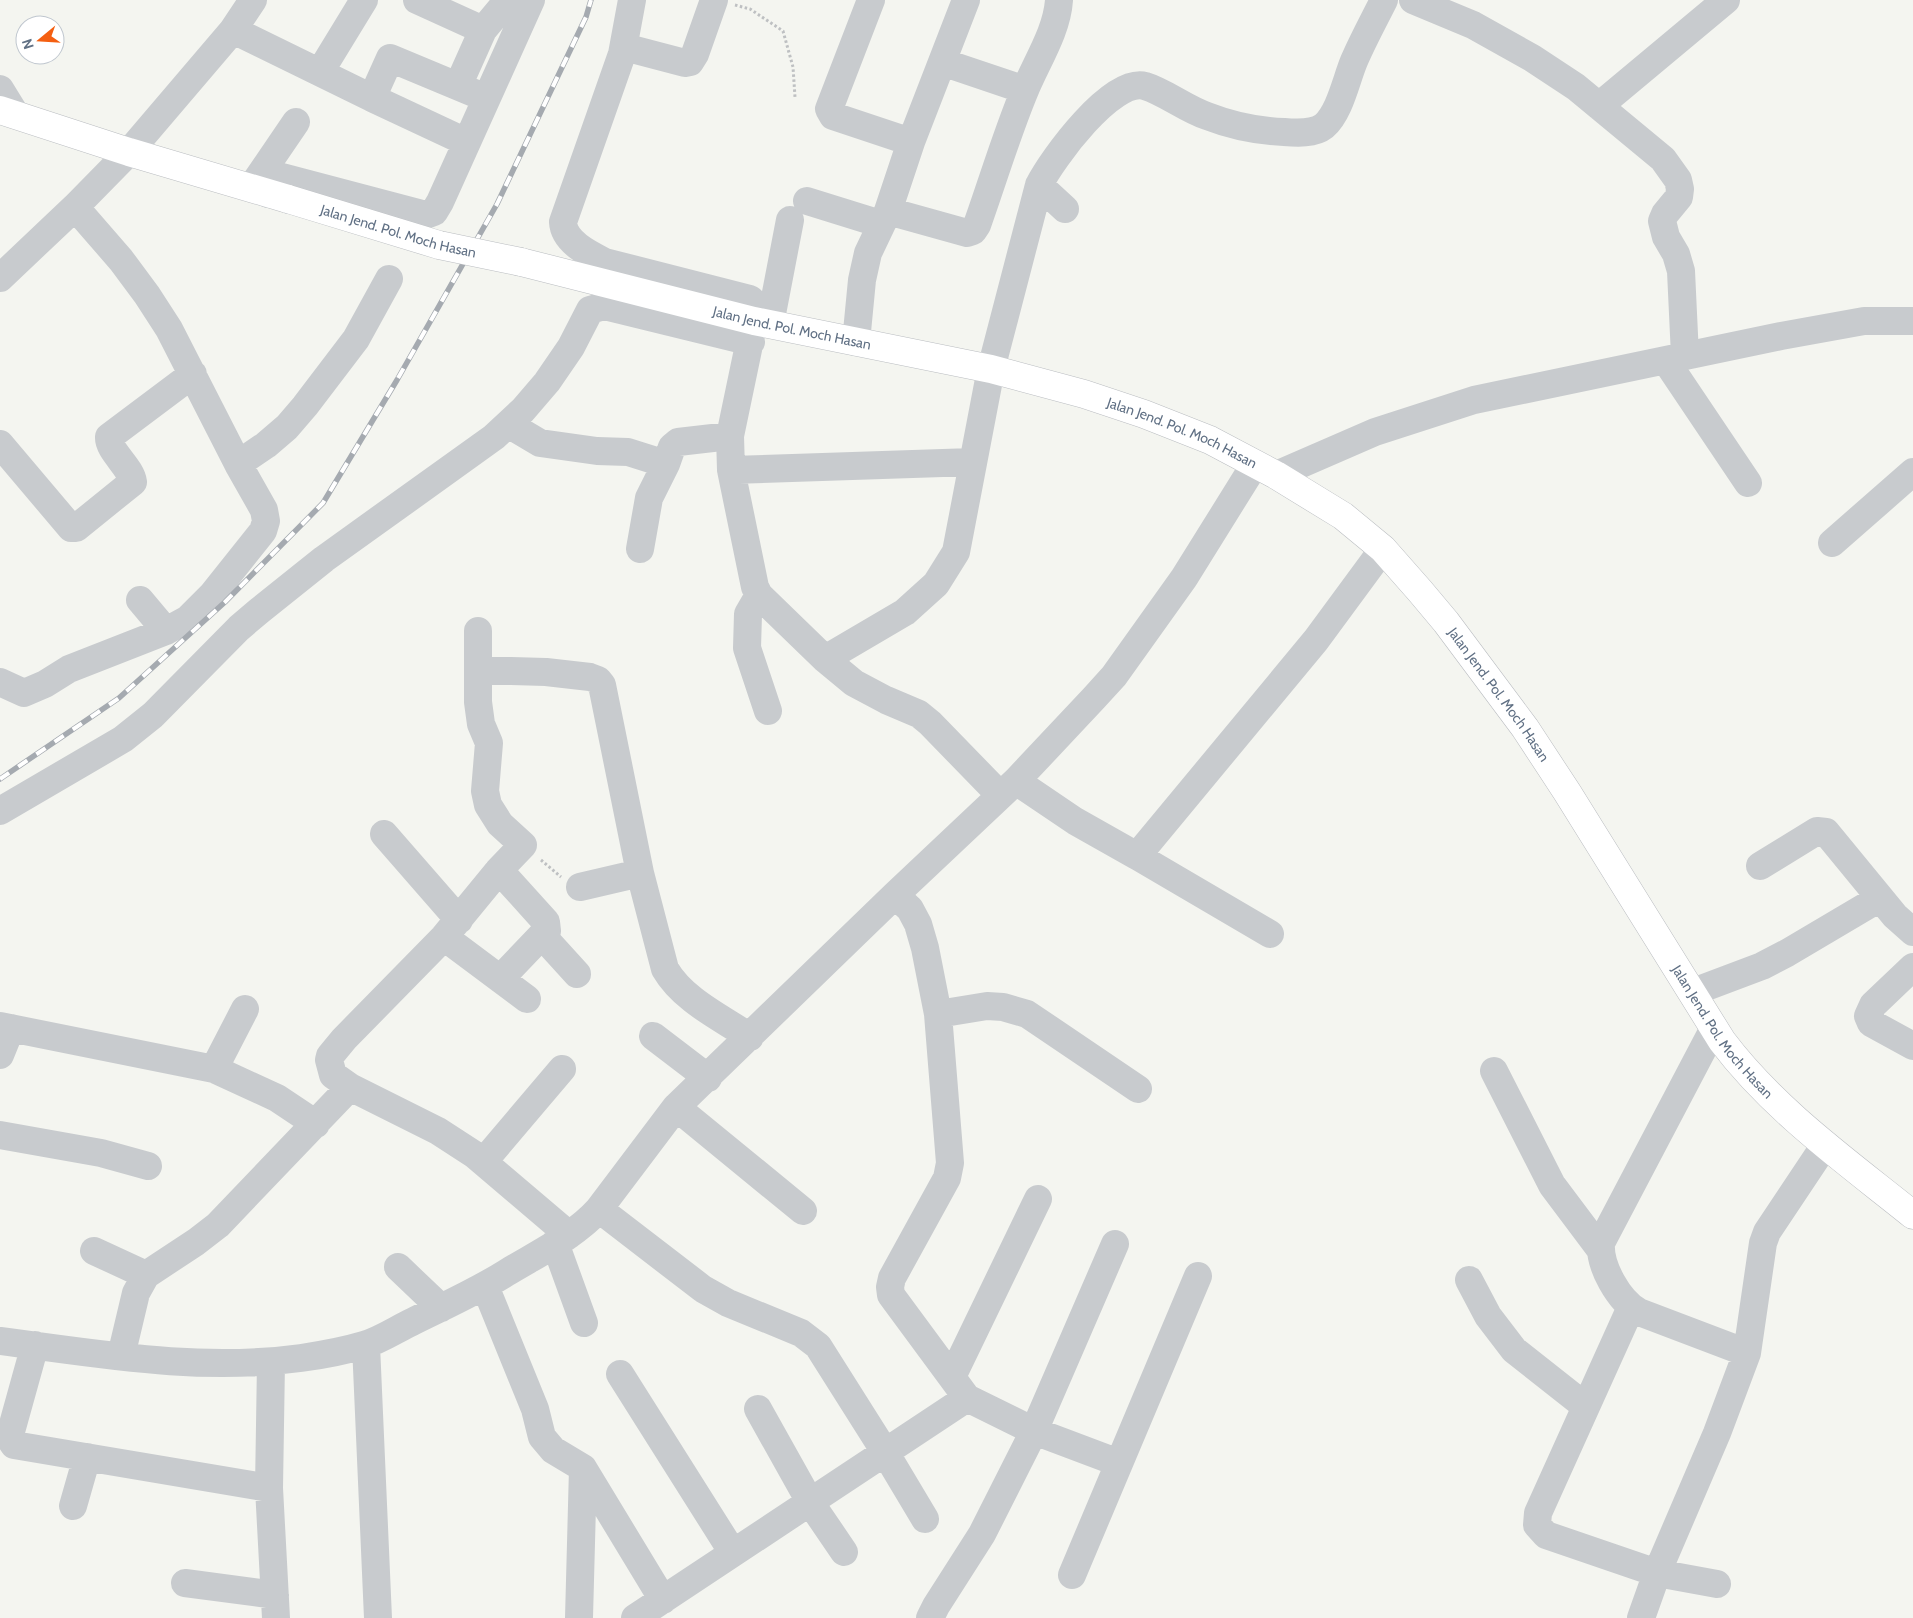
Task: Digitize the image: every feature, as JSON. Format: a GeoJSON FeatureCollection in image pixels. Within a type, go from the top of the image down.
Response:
{"type":"FeatureCollection","features":[{"type":"Feature","properties":{"kind":"main road","name":"Jalan Jend. Pol. Moch Hasan"},"geometry":{"type":"LineString","coordinates":[[8,112],[129,152],[270,190],[439,245],[521,262],[758,329],[856,342],[992,369],[1084,394],[1144,414],[1210,440],[1265,469],[1342,516],[1383,549],[1446,622],[1525,728],[1714,1028],[1739,1062],[1764,1090],[1825,1145],[1913,1215]]}},
{"type":"Feature","properties":{"kind":"street"},"geometry":{"type":"LineString","coordinates":[[0,278],[76,207],[129,152],[233,30],[253,0]]}},
{"type":"Feature","properties":{"kind":"street"},"geometry":{"type":"LineString","coordinates":[[320,72],[364,0]]}},
{"type":"Feature","properties":{"kind":"street"},"geometry":{"type":"LineString","coordinates":[[416,0],[483,30]]}},
{"type":"Feature","properties":{"kind":"street"},"geometry":{"type":"LineString","coordinates":[[458,86],[483,30],[508,0]]}},
{"type":"Feature","properties":{"kind":"street"},"geometry":{"type":"LineString","coordinates":[[270,190],[279,177],[282,177],[426,215],[434,212],[530,0]]}},
{"type":"Feature","properties":{"kind":"street"},"geometry":{"type":"LineString","coordinates":[[632,0],[624,47],[563,222],[566,235],[591,255],[605,262],[750,299],[754,308],[758,329]]}},
{"type":"Feature","properties":{"kind":"street"},"geometry":{"type":"LineString","coordinates":[[871,0],[829,109],[833,116],[911,142]]}},
{"type":"Feature","properties":{"kind":"street"},"geometry":{"type":"LineString","coordinates":[[856,342],[862,280],[868,253],[884,217],[966,0]]}},
{"type":"Feature","properties":{"kind":"street"},"geometry":{"type":"LineString","coordinates":[[825,659],[905,612],[936,584],[956,552],[972,462],[992,369],[1039,185],[1045,172],[1073,133],[1114,95],[1133,86],[1144,86],[1206,116],[1250,128],[1302,133],[1322,128],[1333,117],[1355,60],[1384,0]]}},
{"type":"Feature","properties":{"kind":"street"},"geometry":{"type":"LineString","coordinates":[[1413,0],[1473,25],[1532,58],[1576,88],[1663,159],[1678,180],[1679,197],[1664,214],[1662,221],[1666,237],[1676,254],[1681,271],[1676,359],[1748,483]]}},
{"type":"Feature","properties":{"kind":"street"},"geometry":{"type":"LineString","coordinates":[[1599,106],[1726,0]]}},
{"type":"Feature","properties":{"kind":"street"},"geometry":{"type":"LineString","coordinates":[[624,47],[685,63],[690,62],[724,2]]}},
{"type":"Feature","properties":{"kind":"street"},"geometry":{"type":"LineString","coordinates":[[1059,6],[1040,60],[1025,90],[973,231],[967,233],[884,217],[798,210],[758,329],[730,436],[731,470],[755,587],[758,595],[825,659],[854,683],[886,700],[919,714],[1008,788],[1075,821],[1138,856],[1270,934]]}},
{"type":"Feature","properties":{"kind":"street"},"geometry":{"type":"LineString","coordinates":[[233,30],[466,142]]}},
{"type":"Feature","properties":{"kind":"street"},"geometry":{"type":"LineString","coordinates":[[372,98],[394,50],[458,86],[486,98]]}},
{"type":"Feature","properties":{"kind":"street"},"geometry":{"type":"LineString","coordinates":[[942,62],[1025,90]]}},
{"type":"Feature","properties":{"kind":"street"},"geometry":{"type":"LineString","coordinates":[[0,89],[8,112]]}},
{"type":"Feature","properties":{"kind":"street"},"geometry":{"type":"LineString","coordinates":[[270,190],[296,122]]}},
{"type":"Feature","properties":{"kind":"street"},"geometry":{"type":"LineString","coordinates":[[1039,185],[1065,209]]}},
{"type":"Feature","properties":{"kind":"street"},"geometry":{"type":"LineString","coordinates":[[0,682],[24,693],[45,684],[69,669],[178,625],[196,613],[212,595],[263,531],[266,521],[264,510],[238,464],[169,329],[148,295],[76,207]]}},
{"type":"Feature","properties":{"kind":"street"},"geometry":{"type":"LineString","coordinates":[[238,464],[280,433],[305,406],[356,339],[389,279]]}},
{"type":"Feature","properties":{"kind":"street"},"geometry":{"type":"LineString","coordinates":[[0,811],[123,740],[153,715],[239,628],[259,611],[324,559],[494,437],[547,382],[571,347],[590,310],[604,306],[758,329]]}},
{"type":"Feature","properties":{"kind":"street"},"geometry":{"type":"LineString","coordinates":[[0,1341],[204,1364],[271,1362],[366,1345],[485,1286],[562,1239],[590,1219],[676,1107],[1008,788],[1114,676],[1265,469],[1474,400],[1864,321],[1913,321]]}},
{"type":"Feature","properties":{"kind":"street"},"geometry":{"type":"LineString","coordinates":[[0,444],[71,528],[76,528],[133,482],[130,473],[110,443],[109,437],[193,374]]}},
{"type":"Feature","properties":{"kind":"street"},"geometry":{"type":"LineString","coordinates":[[508,424],[540,443],[597,451],[628,452],[666,464]]}},
{"type":"Feature","properties":{"kind":"street"},"geometry":{"type":"LineString","coordinates":[[640,549],[649,498],[666,464],[672,447],[678,442],[730,436]]}},
{"type":"Feature","properties":{"kind":"street"},"geometry":{"type":"LineString","coordinates":[[731,470],[972,462]]}},
{"type":"Feature","properties":{"kind":"street"},"geometry":{"type":"LineString","coordinates":[[1832,542],[1913,472]]}},
{"type":"Feature","properties":{"kind":"street"},"geometry":{"type":"LineString","coordinates":[[1138,856],[1316,640],[1383,549]]}},
{"type":"Feature","properties":{"kind":"street"},"geometry":{"type":"LineString","coordinates":[[758,595],[748,614],[747,648],[768,711]]}},
{"type":"Feature","properties":{"kind":"street"},"geometry":{"type":"LineString","coordinates":[[140,600],[166,631]]}},
{"type":"Feature","properties":{"kind":"street"},"geometry":{"type":"LineString","coordinates":[[478,630],[478,702],[488,743],[485,791],[488,805],[500,824],[523,845],[499,870],[451,929],[344,1039],[330,1056],[330,1066],[334,1075],[350,1087],[438,1131],[484,1161],[562,1239],[584,1323]]}},
{"type":"Feature","properties":{"kind":"street"},"geometry":{"type":"LineString","coordinates":[[478,672],[511,670],[546,672],[598,680],[602,685],[640,873],[662,960],[673,982],[682,992],[750,1037]]}},
{"type":"Feature","properties":{"kind":"street"},"geometry":{"type":"LineString","coordinates":[[1760,866],[1817,831],[1824,831],[1829,834],[1895,916],[1913,932]]}},
{"type":"Feature","properties":{"kind":"street"},"geometry":{"type":"LineString","coordinates":[[384,834],[451,929],[500,978],[527,999]]}},
{"type":"Feature","properties":{"kind":"street"},"geometry":{"type":"LineString","coordinates":[[499,870],[546,922],[547,930],[500,978]]}},
{"type":"Feature","properties":{"kind":"street"},"geometry":{"type":"LineString","coordinates":[[580,888],[640,873]]}},
{"type":"Feature","properties":{"kind":"street"},"geometry":{"type":"LineString","coordinates":[[895,895],[910,909],[918,924],[938,1014],[947,1109],[949,1172],[892,1278],[890,1287],[892,1298],[960,1387],[1034,1431],[1118,1463]]}},
{"type":"Feature","properties":{"kind":"street"},"geometry":{"type":"LineString","coordinates":[[1693,992],[1762,966],[1880,898]]}},
{"type":"Feature","properties":{"kind":"street"},"geometry":{"type":"LineString","coordinates":[[543,934],[551,947],[577,974]]}},
{"type":"Feature","properties":{"kind":"street"},"geometry":{"type":"LineString","coordinates":[[1913,967],[1873,1005],[1868,1016],[1871,1023],[1913,1046]]}},
{"type":"Feature","properties":{"kind":"street"},"geometry":{"type":"LineString","coordinates":[[938,1014],[987,1006],[1003,1007],[1027,1014],[1138,1088]]}},
{"type":"Feature","properties":{"kind":"street"},"geometry":{"type":"LineString","coordinates":[[214,1069],[245,1009]]}},
{"type":"Feature","properties":{"kind":"street"},"geometry":{"type":"LineString","coordinates":[[0,1055],[5,1027],[214,1069],[277,1098],[316,1124]]}},
{"type":"Feature","properties":{"kind":"street"},"geometry":{"type":"LineString","coordinates":[[1714,1028],[1601,1243],[1600,1249],[1616,1289],[1631,1307],[1639,1312],[1747,1353]]}},
{"type":"Feature","properties":{"kind":"street"},"geometry":{"type":"LineString","coordinates":[[653,1036],[708,1078]]}},
{"type":"Feature","properties":{"kind":"street"},"geometry":{"type":"LineString","coordinates":[[484,1161],[562,1069]]}},
{"type":"Feature","properties":{"kind":"street"},"geometry":{"type":"LineString","coordinates":[[1494,1071],[1552,1185],[1600,1249]]}},
{"type":"Feature","properties":{"kind":"street"},"geometry":{"type":"LineString","coordinates":[[121,1356],[136,1293],[146,1275],[218,1225],[350,1087]]}},
{"type":"Feature","properties":{"kind":"street"},"geometry":{"type":"LineString","coordinates":[[676,1107],[803,1211]]}},
{"type":"Feature","properties":{"kind":"street"},"geometry":{"type":"LineString","coordinates":[[0,1135],[101,1153],[148,1166]]}},
{"type":"Feature","properties":{"kind":"street"},"geometry":{"type":"LineString","coordinates":[[1641,1618],[1657,1573],[1717,1433],[1747,1353],[1763,1243],[1768,1232],[1825,1145]]}},
{"type":"Feature","properties":{"kind":"street"},"geometry":{"type":"LineString","coordinates":[[637,1618],[885,1452],[960,1387],[1038,1199]]}},
{"type":"Feature","properties":{"kind":"street"},"geometry":{"type":"LineString","coordinates":[[599,1209],[703,1290],[728,1303],[801,1333],[811,1339],[818,1346],[925,1519]]}},
{"type":"Feature","properties":{"kind":"street"},"geometry":{"type":"LineString","coordinates":[[930,1618],[974,1546],[1034,1431],[1114,1244]]}},
{"type":"Feature","properties":{"kind":"street"},"geometry":{"type":"LineString","coordinates":[[94,1251],[146,1275]]}},
{"type":"Feature","properties":{"kind":"street"},"geometry":{"type":"LineString","coordinates":[[398,1267],[441,1308]]}},
{"type":"Feature","properties":{"kind":"street"},"geometry":{"type":"LineString","coordinates":[[1072,1575],[1198,1276]]}},
{"type":"Feature","properties":{"kind":"street"},"geometry":{"type":"LineString","coordinates":[[1469,1280],[1488,1316],[1514,1350],[1585,1406]]}},
{"type":"Feature","properties":{"kind":"street"},"geometry":{"type":"LineString","coordinates":[[485,1286],[534,1409],[542,1437],[553,1450],[584,1468],[663,1600]]}},
{"type":"Feature","properties":{"kind":"street"},"geometry":{"type":"LineString","coordinates":[[1631,1307],[1538,1513],[1537,1525],[1546,1535],[1657,1573],[1717,1584]]}},
{"type":"Feature","properties":{"kind":"street"},"geometry":{"type":"LineString","coordinates":[[34,1345],[10,1435],[10,1439],[17,1446],[269,1488]]}},
{"type":"Feature","properties":{"kind":"street"},"geometry":{"type":"LineString","coordinates":[[366,1345],[378,1618]]}},
{"type":"Feature","properties":{"kind":"street"},"geometry":{"type":"LineString","coordinates":[[185,1583],[276,1606],[269,1488],[271,1362]]}},
{"type":"Feature","properties":{"kind":"street"},"geometry":{"type":"LineString","coordinates":[[620,1374],[734,1554]]}},
{"type":"Feature","properties":{"kind":"street"},"geometry":{"type":"LineString","coordinates":[[758,1409],[810,1502],[844,1552]]}},
{"type":"Feature","properties":{"kind":"street"},"geometry":{"type":"LineString","coordinates":[[73,1506],[87,1458]]}},
{"type":"Feature","properties":{"kind":"street"},"geometry":{"type":"LineString","coordinates":[[580,1618],[584,1468]]}},
{"type":"Feature","properties":{"kind":"path"},"geometry":{"type":"LineString","coordinates":[[724,2],[750,9],[783,32],[792,67],[794,97]]}},
{"type":"Feature","properties":{"kind":"path"},"geometry":{"type":"LineString","coordinates":[[523,845],[569,884],[580,888]]}},
{"type":"Feature","properties":{"kind":"railway"},"geometry":{"type":"LineString","coordinates":[[0,779],[119,698],[225,602],[323,503],[397,380],[497,204],[586,17],[591,0]]}}]}
